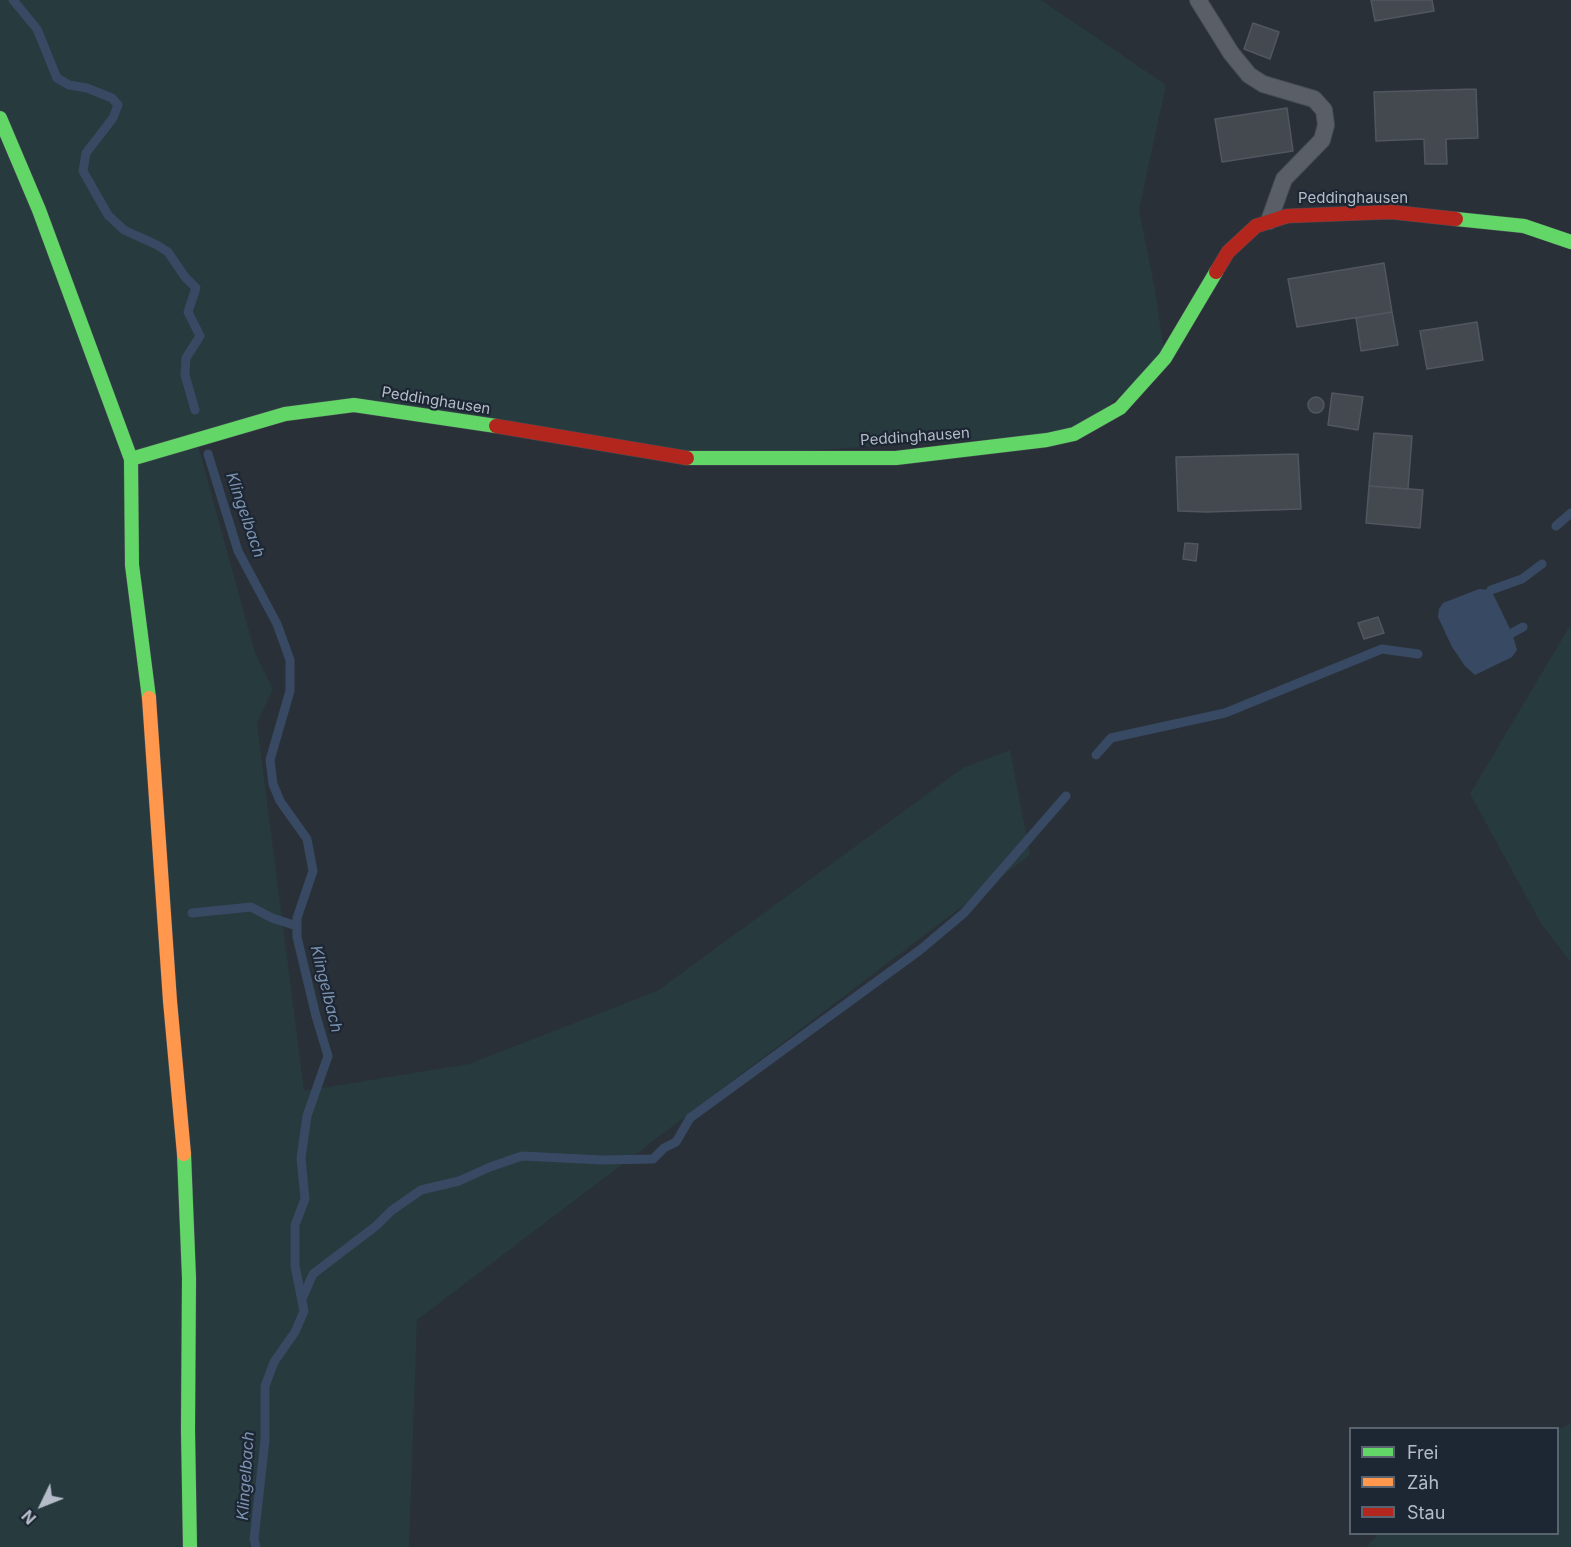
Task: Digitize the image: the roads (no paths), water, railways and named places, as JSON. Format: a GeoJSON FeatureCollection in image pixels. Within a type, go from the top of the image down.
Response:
{"type":"FeatureCollection","features":[{"type":"Feature","properties":{"kind":"street"},"geometry":{"type":"LineString","coordinates":[[0,118],[39,210],[131,459],[132,565],[148,683],[170,1001],[183,1133],[189,1278],[190,1547]]}},
{"type":"Feature","properties":{"kind":"street","name":"Peddinghausen"},"geometry":{"type":"LineString","coordinates":[[131,459],[285,414],[354,405],[548,434],[686,458],[896,458],[1047,440],[1074,434],[1120,408],[1165,358],[1228,252],[1256,226],[1287,216],[1391,212],[1524,226],[1571,242]]}},
{"type":"Feature","properties":{"kind":"lane"},"geometry":{"type":"LineString","coordinates":[[1198,0],[1231,53],[1249,75],[1263,84],[1314,99],[1324,110],[1326,125],[1322,140],[1284,179],[1268,222]]}},
{"type":"Feature","properties":{"kind":"water"},"geometry":{"type":"Polygon","coordinates":[[[1479,589],[1491,590],[1512,633],[1517,650],[1512,657],[1475,675],[1465,666],[1452,647],[1438,617],[1443,603],[1479,589]]]}},
{"type":"Feature","properties":{"kind":"waterway","name":"Klingelbach"},"geometry":{"type":"LineString","coordinates":[[13,0],[37,29],[57,78],[69,85],[87,88],[112,98],[118,105],[113,118],[86,153],[83,171],[108,215],[124,230],[168,252],[185,277],[196,288],[188,312],[200,336],[186,358],[185,375],[195,410]]}},
{"type":"Feature","properties":{"kind":"waterway","name":"Klingelbach"},"geometry":{"type":"LineString","coordinates":[[208,454],[238,551],[277,624],[290,660],[290,691],[270,760],[273,784],[280,801],[307,839],[313,871],[297,918],[297,937],[328,1056],[307,1116],[301,1158],[305,1199],[295,1225],[295,1266],[304,1311],[295,1332],[274,1362],[265,1386],[265,1440],[254,1539],[256,1547]]}},
{"type":"Feature","properties":{"kind":"waterway"},"geometry":{"type":"LineString","coordinates":[[1556,526],[1571,513]]}},
{"type":"Feature","properties":{"kind":"waterway"},"geometry":{"type":"LineString","coordinates":[[1491,590],[1522,579],[1542,564]]}},
{"type":"Feature","properties":{"kind":"waterway"},"geometry":{"type":"LineString","coordinates":[[1512,633],[1523,627]]}},
{"type":"Feature","properties":{"kind":"waterway"},"geometry":{"type":"LineString","coordinates":[[1096,755],[1111,738],[1225,713],[1382,649],[1418,654]]}},
{"type":"Feature","properties":{"kind":"waterway"},"geometry":{"type":"LineString","coordinates":[[302,1299],[313,1274],[376,1226],[391,1211],[421,1190],[459,1181],[522,1156],[602,1160],[653,1159],[664,1148],[676,1142],[690,1118],[920,950],[964,913],[1066,796]]}},
{"type":"Feature","properties":{"kind":"waterway"},"geometry":{"type":"LineString","coordinates":[[192,913],[251,907],[272,918],[297,926]]}}]}
